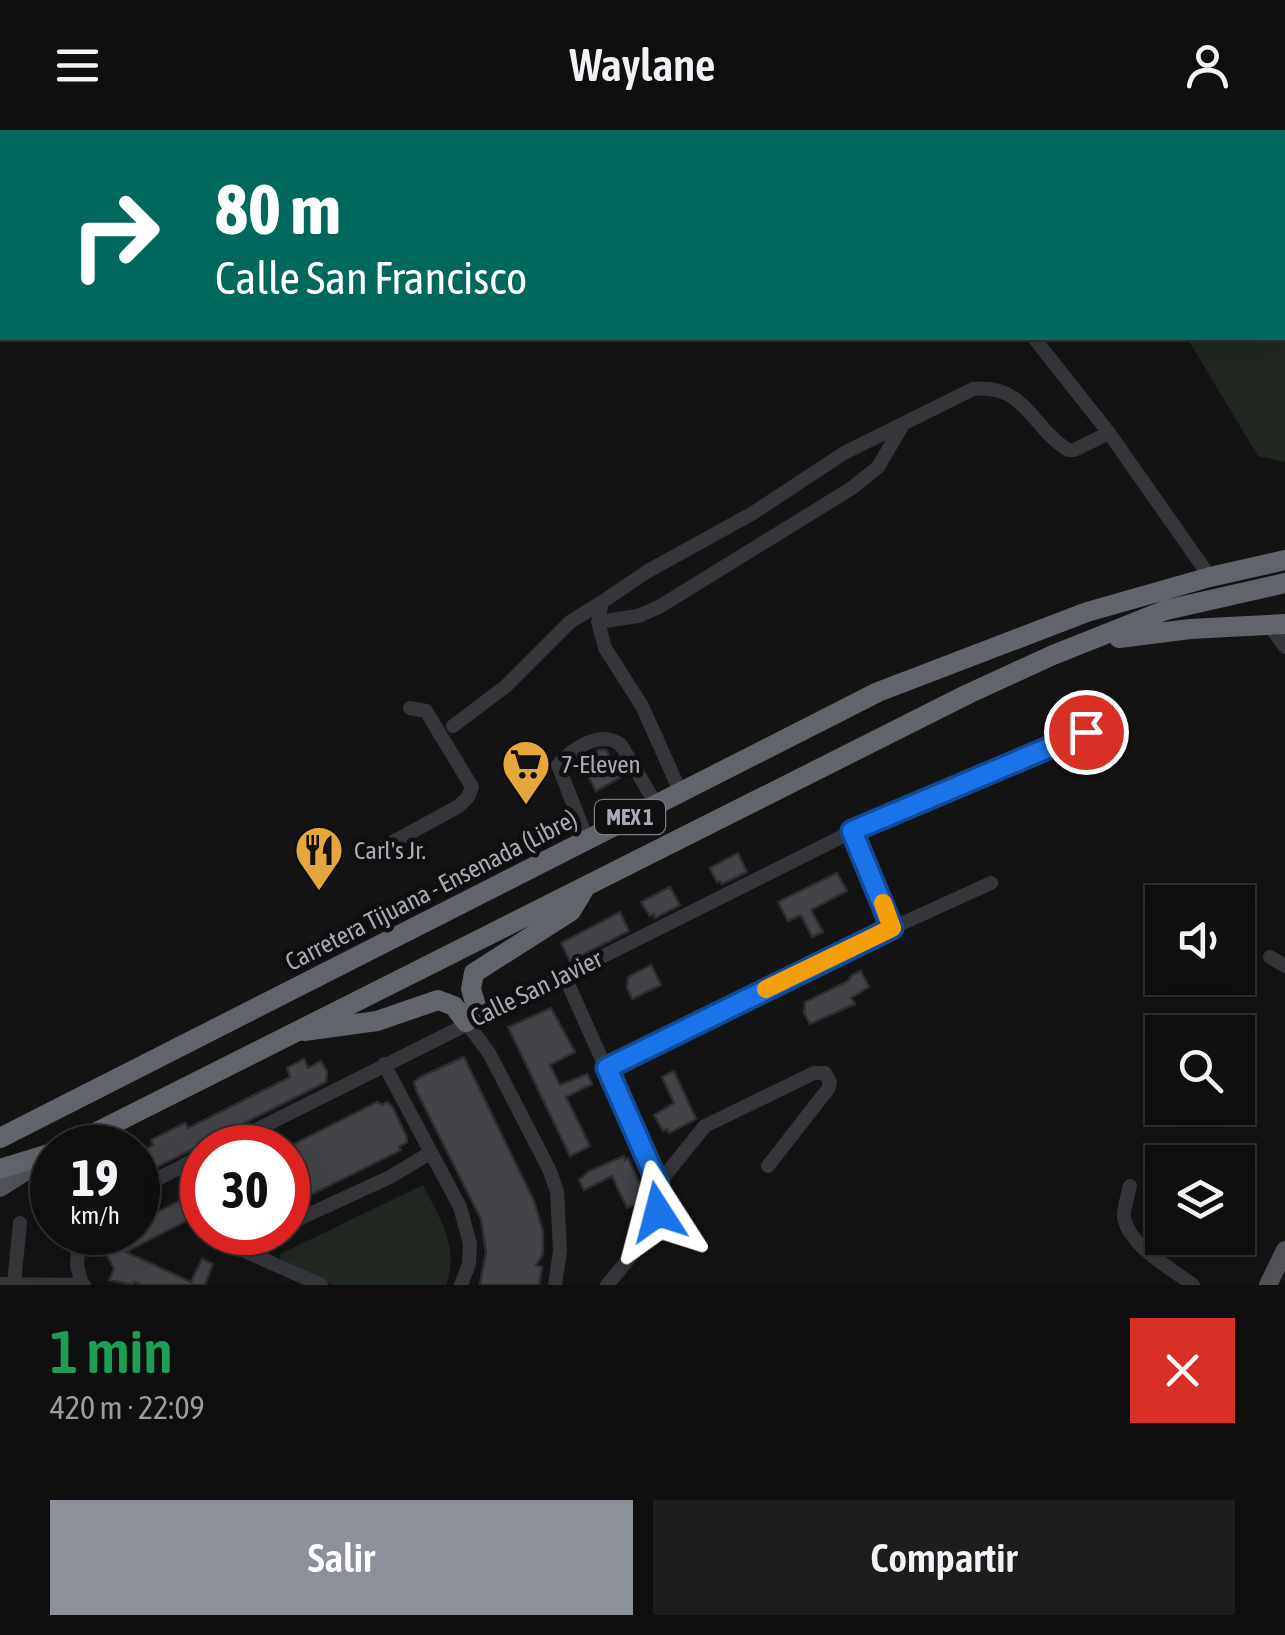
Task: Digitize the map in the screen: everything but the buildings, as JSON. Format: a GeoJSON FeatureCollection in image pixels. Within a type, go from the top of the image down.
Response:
{"type":"FeatureCollection","features":[{"type":"Feature","properties":{"kind":"highway","name":"Carretera Tijuana - Ensenada (Libre)"},"geometry":{"type":"LineString","coordinates":[[0,1138],[848,707],[932,670],[1087,612],[1285,560]]}},
{"type":"Feature","properties":{"kind":"highway","name":"MEX 1"},"geometry":{"type":"LineString","coordinates":[[110,1125],[968,694],[1166,610],[1285,583]]}},
{"type":"Feature","properties":{"kind":"highway"},"geometry":{"type":"LineString","coordinates":[[1092,642],[1205,628],[1277,625]]}},
{"type":"Feature","properties":{"kind":"highway"},"geometry":{"type":"LineString","coordinates":[[472,1019],[474,973],[571,911],[586,886]]}},
{"type":"Feature","properties":{"kind":"highway"},"geometry":{"type":"LineString","coordinates":[[292,1032],[364,1024],[438,1000],[472,1019]]}},
{"type":"Feature","properties":{"kind":"highway"},"geometry":{"type":"LineString","coordinates":[[0,1169],[30,1160]]}},
{"type":"Feature","properties":{"kind":"main road"},"geometry":{"type":"LineString","coordinates":[[0,1188],[30,1168]]}},
{"type":"Feature","properties":{"kind":"main road"},"geometry":{"type":"LineString","coordinates":[[1276,1279],[1285,1250]]}},
{"type":"Feature","properties":{"kind":"street"},"geometry":{"type":"LineString","coordinates":[[1036,340],[1210,577]]}},
{"type":"Feature","properties":{"kind":"street"},"geometry":{"type":"LineString","coordinates":[[453,726],[506,686],[570,622],[648,571],[753,513],[844,453],[973,389],[991,387],[1012,395],[1068,450],[1108,434]]}},
{"type":"Feature","properties":{"kind":"street"},"geometry":{"type":"LineString","coordinates":[[598,622],[638,616],[659,606],[852,488],[878,467],[901,427]]}},
{"type":"Feature","properties":{"kind":"street"},"geometry":{"type":"LineString","coordinates":[[602,602],[598,622],[605,648],[642,706],[680,791]]}},
{"type":"Feature","properties":{"kind":"street"},"geometry":{"type":"LineString","coordinates":[[1277,625],[1285,647]]}},
{"type":"Feature","properties":{"kind":"street"},"geometry":{"type":"LineString","coordinates":[[373,853],[459,806],[472,787],[426,711],[410,708]]}},
{"type":"Feature","properties":{"kind":"street","name":"Calle San Javier"},"geometry":{"type":"LineString","coordinates":[[265,1125],[852,831],[1086,732]]}},
{"type":"Feature","properties":{"kind":"street"},"geometry":{"type":"LineString","coordinates":[[587,840],[558,765],[597,738],[613,739],[621,745],[656,804]]}},
{"type":"Feature","properties":{"kind":"street"},"geometry":{"type":"LineString","coordinates":[[852,831],[892,928]]}},
{"type":"Feature","properties":{"kind":"street"},"geometry":{"type":"LineString","coordinates":[[607,1068],[870,937],[991,882]]}},
{"type":"Feature","properties":{"kind":"street"},"geometry":{"type":"LineString","coordinates":[[1270,958],[1285,966]]}},
{"type":"Feature","properties":{"kind":"street"},"geometry":{"type":"LineString","coordinates":[[564,975],[658,1184],[660,1203],[655,1218],[608,1285]]}},
{"type":"Feature","properties":{"kind":"street"},"geometry":{"type":"LineString","coordinates":[[472,1019],[549,1169],[556,1191],[560,1251],[555,1285]]}},
{"type":"Feature","properties":{"kind":"street"},"geometry":{"type":"LineString","coordinates":[[384,1064],[460,1207],[470,1244],[469,1264],[461,1285]]}},
{"type":"Feature","properties":{"kind":"street"},"geometry":{"type":"LineString","coordinates":[[658,1184],[704,1126],[814,1073],[825,1074],[830,1082],[828,1089],[768,1166]]}},
{"type":"Feature","properties":{"kind":"street"},"geometry":{"type":"LineString","coordinates":[[310,1214],[430,1154]]}},
{"type":"Feature","properties":{"kind":"street"},"geometry":{"type":"LineString","coordinates":[[1130,1186],[1124,1217],[1131,1232],[1143,1247],[1193,1285]]}},
{"type":"Feature","properties":{"kind":"street"},"geometry":{"type":"LineString","coordinates":[[14,1284],[20,1224]]}},
{"type":"Feature","properties":{"kind":"street"},"geometry":{"type":"LineString","coordinates":[[0,1284],[83,1285],[76,1266],[77,1255]]}},
{"type":"Feature","properties":{"kind":"street"},"geometry":{"type":"LineString","coordinates":[[258,1255],[321,1285]]}},
{"type":"Feature","properties":{"kind":"shaded area"},"geometry":{"type":"Polygon","coordinates":[[[1188,340],[1285,340],[1285,462],[1258,456],[1188,340]]]}},
{"type":"Feature","properties":{"kind":"shaded area"},"geometry":{"type":"Polygon","coordinates":[[[423,1185],[449,1246],[450,1271],[446,1285],[332,1285],[281,1262],[280,1255],[310,1255],[310,1240],[423,1185]]]}},
{"type":"Feature","properties":{"kind":"slow traffic"},"geometry":{"type":"LineString","coordinates":[[766,989],[892,928],[883,903]]}},
{"type":"Feature","properties":{"kind":"place","name":"7-Eleven"},"geometry":{"type":"Point","coordinates":[526,806]}},
{"type":"Feature","properties":{"kind":"place","name":"Carl's Jr."},"geometry":{"type":"Point","coordinates":[319,892]}},
{"type":"Feature","properties":{"kind":"route"},"geometry":{"type":"LineString","coordinates":[[658,1212],[658,1184],[607,1068],[892,928],[852,831],[1086,732]]}}]}
